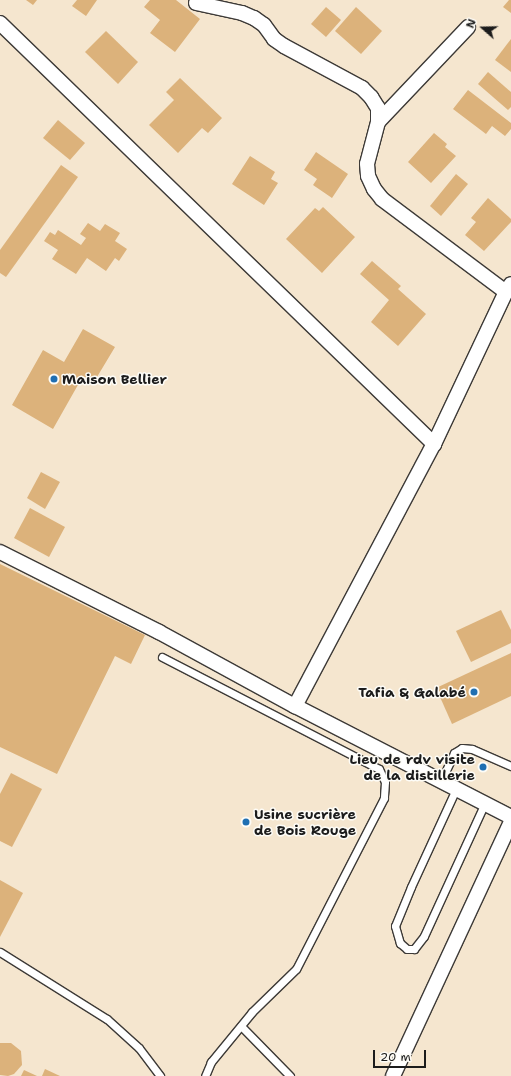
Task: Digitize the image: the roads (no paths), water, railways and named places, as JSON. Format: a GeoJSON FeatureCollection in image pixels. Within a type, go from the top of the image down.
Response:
{"type":"FeatureCollection","features":[{"type":"Feature","properties":{"kind":"street"},"geometry":{"type":"LineString","coordinates":[[196,3],[242,13],[254,18],[264,26],[274,39],[284,46],[362,88],[371,97],[378,108],[378,122],[367,164],[368,176],[374,189],[382,199],[508,288],[434,444],[295,706]]}},
{"type":"Feature","properties":{"kind":"street"},"geometry":{"type":"LineString","coordinates":[[0,23],[434,444]]}},
{"type":"Feature","properties":{"kind":"street"},"geometry":{"type":"LineString","coordinates":[[378,122],[468,27]]}},
{"type":"Feature","properties":{"kind":"street"},"geometry":{"type":"LineString","coordinates":[[0,552],[159,632],[295,706],[511,817]]}},
{"type":"Feature","properties":{"kind":"street"},"geometry":{"type":"LineString","coordinates":[[394,1076],[511,822]]}},
{"type":"Feature","properties":{"kind":"lane"},"geometry":{"type":"LineString","coordinates":[[162,657],[379,769],[385,782],[384,798],[296,969],[252,1012],[211,1062],[205,1076]]}},
{"type":"Feature","properties":{"kind":"lane"},"geometry":{"type":"LineString","coordinates":[[441,781],[454,753],[462,748],[472,749],[511,766]]}},
{"type":"Feature","properties":{"kind":"lane"},"geometry":{"type":"LineString","coordinates":[[456,789],[410,887],[395,926],[400,943],[406,949],[414,949],[424,936],[485,803]]}},
{"type":"Feature","properties":{"kind":"lane"},"geometry":{"type":"LineString","coordinates":[[0,952],[107,1019],[138,1048],[160,1076]]}},
{"type":"Feature","properties":{"kind":"lane"},"geometry":{"type":"LineString","coordinates":[[241,1026],[290,1076]]}},
{"type":"Feature","properties":{"kind":"place","name":"Maison Bellier"},"geometry":{"type":"Point","coordinates":[54,379]}},
{"type":"Feature","properties":{"kind":"place","name":"Tafia & Galabé"},"geometry":{"type":"Point","coordinates":[474,692]}},
{"type":"Feature","properties":{"kind":"place","name":"Lieu de rdv visite de la distillerie"},"geometry":{"type":"Point","coordinates":[483,767]}},
{"type":"Feature","properties":{"kind":"place","name":"Usine sucrière de Bois Rouge"},"geometry":{"type":"Point","coordinates":[246,822]}}]}
